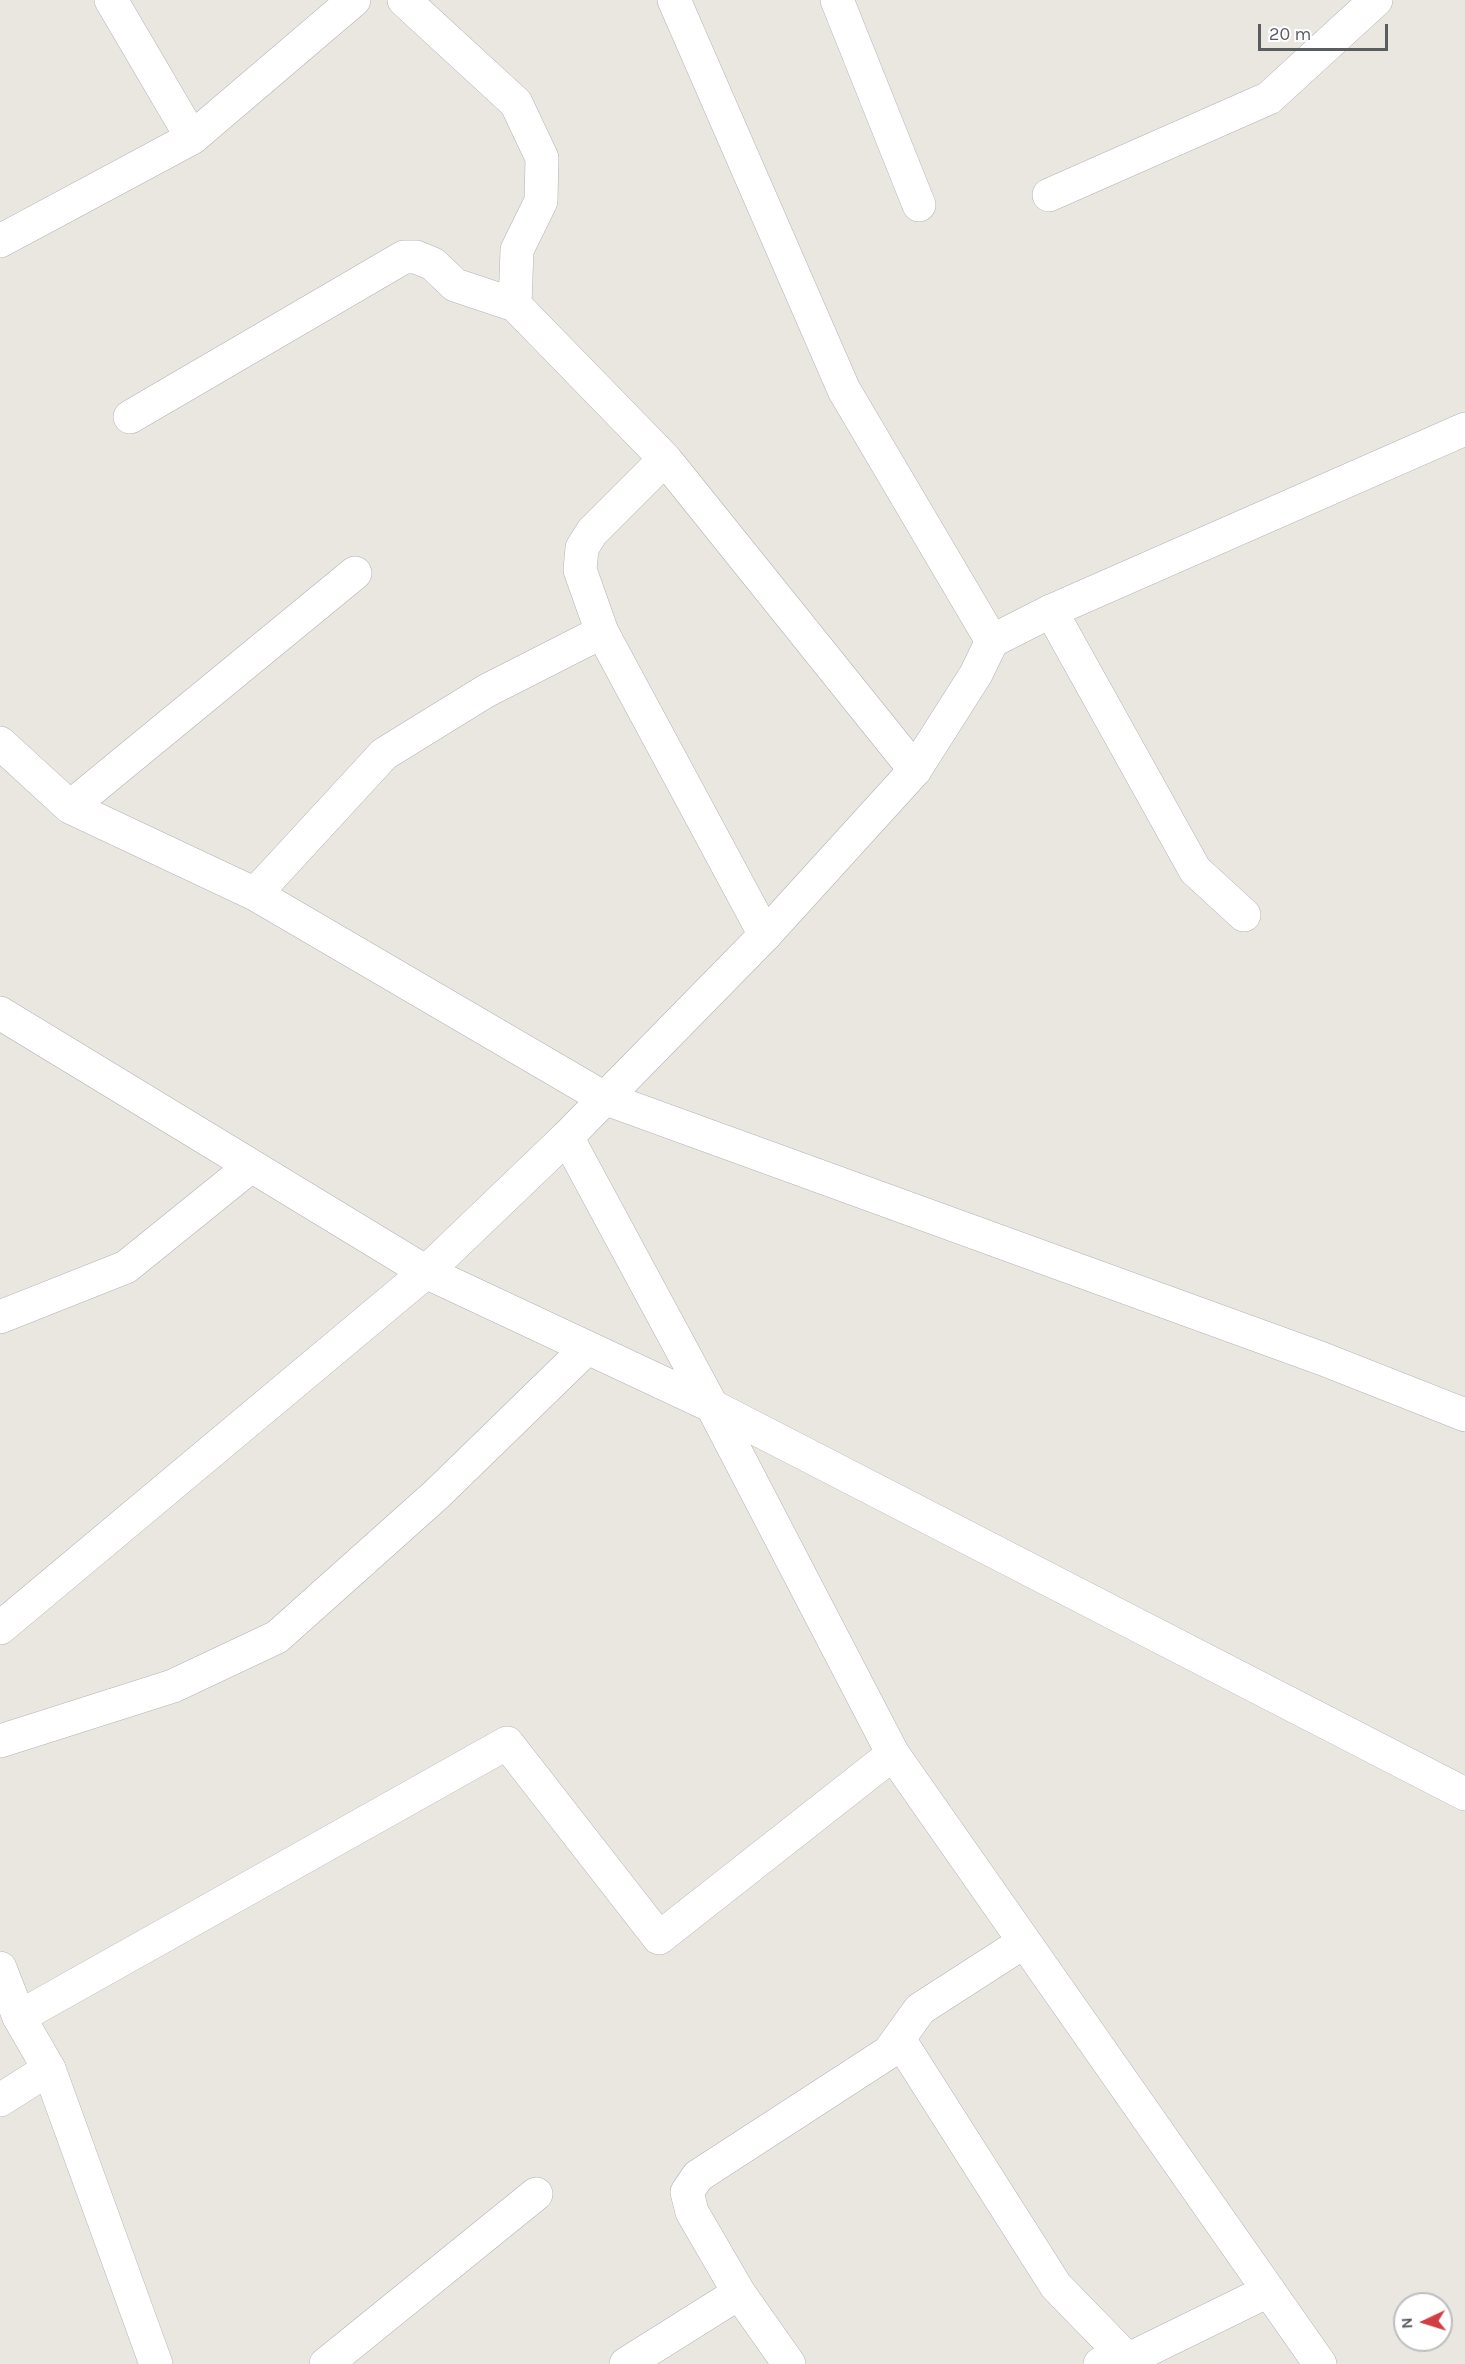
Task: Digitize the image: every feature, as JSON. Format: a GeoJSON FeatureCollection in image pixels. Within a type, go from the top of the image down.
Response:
{"type":"FeatureCollection","features":[{"type":"Feature","properties":{"kind":"street"},"geometry":{"type":"LineString","coordinates":[[111,0],[192,138]]}},
{"type":"Feature","properties":{"kind":"street"},"geometry":{"type":"LineString","coordinates":[[0,241],[192,138],[354,0]]}},
{"type":"Feature","properties":{"kind":"street"},"geometry":{"type":"LineString","coordinates":[[404,0],[516,103],[542,158],[541,201],[517,250],[515,305]]}},
{"type":"Feature","properties":{"kind":"street"},"geometry":{"type":"LineString","coordinates":[[674,0],[844,390],[992,641]]}},
{"type":"Feature","properties":{"kind":"street"},"geometry":{"type":"LineString","coordinates":[[837,0],[919,205]]}},
{"type":"Feature","properties":{"kind":"street"},"geometry":{"type":"LineString","coordinates":[[1049,195],[1269,98],[1376,0]]}},
{"type":"Feature","properties":{"kind":"street"},"geometry":{"type":"LineString","coordinates":[[130,417],[404,257],[416,257],[433,264],[455,285],[515,305],[665,459],[915,770]]}},
{"type":"Feature","properties":{"kind":"street"},"geometry":{"type":"LineString","coordinates":[[0,1628],[426,1272],[567,1137],[765,935],[915,770],[976,674],[992,641],[1051,612],[1465,429]]}},
{"type":"Feature","properties":{"kind":"street"},"geometry":{"type":"LineString","coordinates":[[665,459],[592,532],[582,548],[580,570],[602,632],[765,935]]}},
{"type":"Feature","properties":{"kind":"street"},"geometry":{"type":"LineString","coordinates":[[70,807],[355,573]]}},
{"type":"Feature","properties":{"kind":"street"},"geometry":{"type":"LineString","coordinates":[[1051,612],[1195,870],[1244,915]]}},
{"type":"Feature","properties":{"kind":"street"},"geometry":{"type":"LineString","coordinates":[[255,894],[384,754],[486,691],[602,632]]}},
{"type":"Feature","properties":{"kind":"street"},"geometry":{"type":"LineString","coordinates":[[0,743],[70,807],[255,894],[604,1098],[1323,1359],[1465,1415]]}},
{"type":"Feature","properties":{"kind":"street"},"geometry":{"type":"LineString","coordinates":[[0,1013],[426,1272],[712,1406],[1465,1794]]}},
{"type":"Feature","properties":{"kind":"street"},"geometry":{"type":"LineString","coordinates":[[567,1137],[712,1406],[892,1754],[1320,2364]]}},
{"type":"Feature","properties":{"kind":"street"},"geometry":{"type":"LineString","coordinates":[[0,1317],[126,1267],[251,1166]]}},
{"type":"Feature","properties":{"kind":"street"},"geometry":{"type":"LineString","coordinates":[[0,1741],[173,1686],[277,1637],[437,1494],[587,1348]]}},
{"type":"Feature","properties":{"kind":"street"},"geometry":{"type":"LineString","coordinates":[[19,2017],[507,1743],[659,1938],[892,1754]]}},
{"type":"Feature","properties":{"kind":"street"},"geometry":{"type":"LineString","coordinates":[[789,2364],[739,2293],[692,2212],[687,2192],[698,2176],[889,2052],[920,2009],[1024,1942]]}},
{"type":"Feature","properties":{"kind":"street"},"geometry":{"type":"LineString","coordinates":[[0,1968],[19,2017],[49,2069],[156,2364]]}},
{"type":"Feature","properties":{"kind":"street"},"geometry":{"type":"LineString","coordinates":[[899,2039],[1056,2286],[1120,2362],[1269,2292]]}},
{"type":"Feature","properties":{"kind":"street"},"geometry":{"type":"LineString","coordinates":[[0,2100],[49,2069]]}},
{"type":"Feature","properties":{"kind":"street"},"geometry":{"type":"LineString","coordinates":[[326,2364],[536,2194]]}},
{"type":"Feature","properties":{"kind":"street"},"geometry":{"type":"LineString","coordinates":[[626,2364],[739,2293]]}}]}
